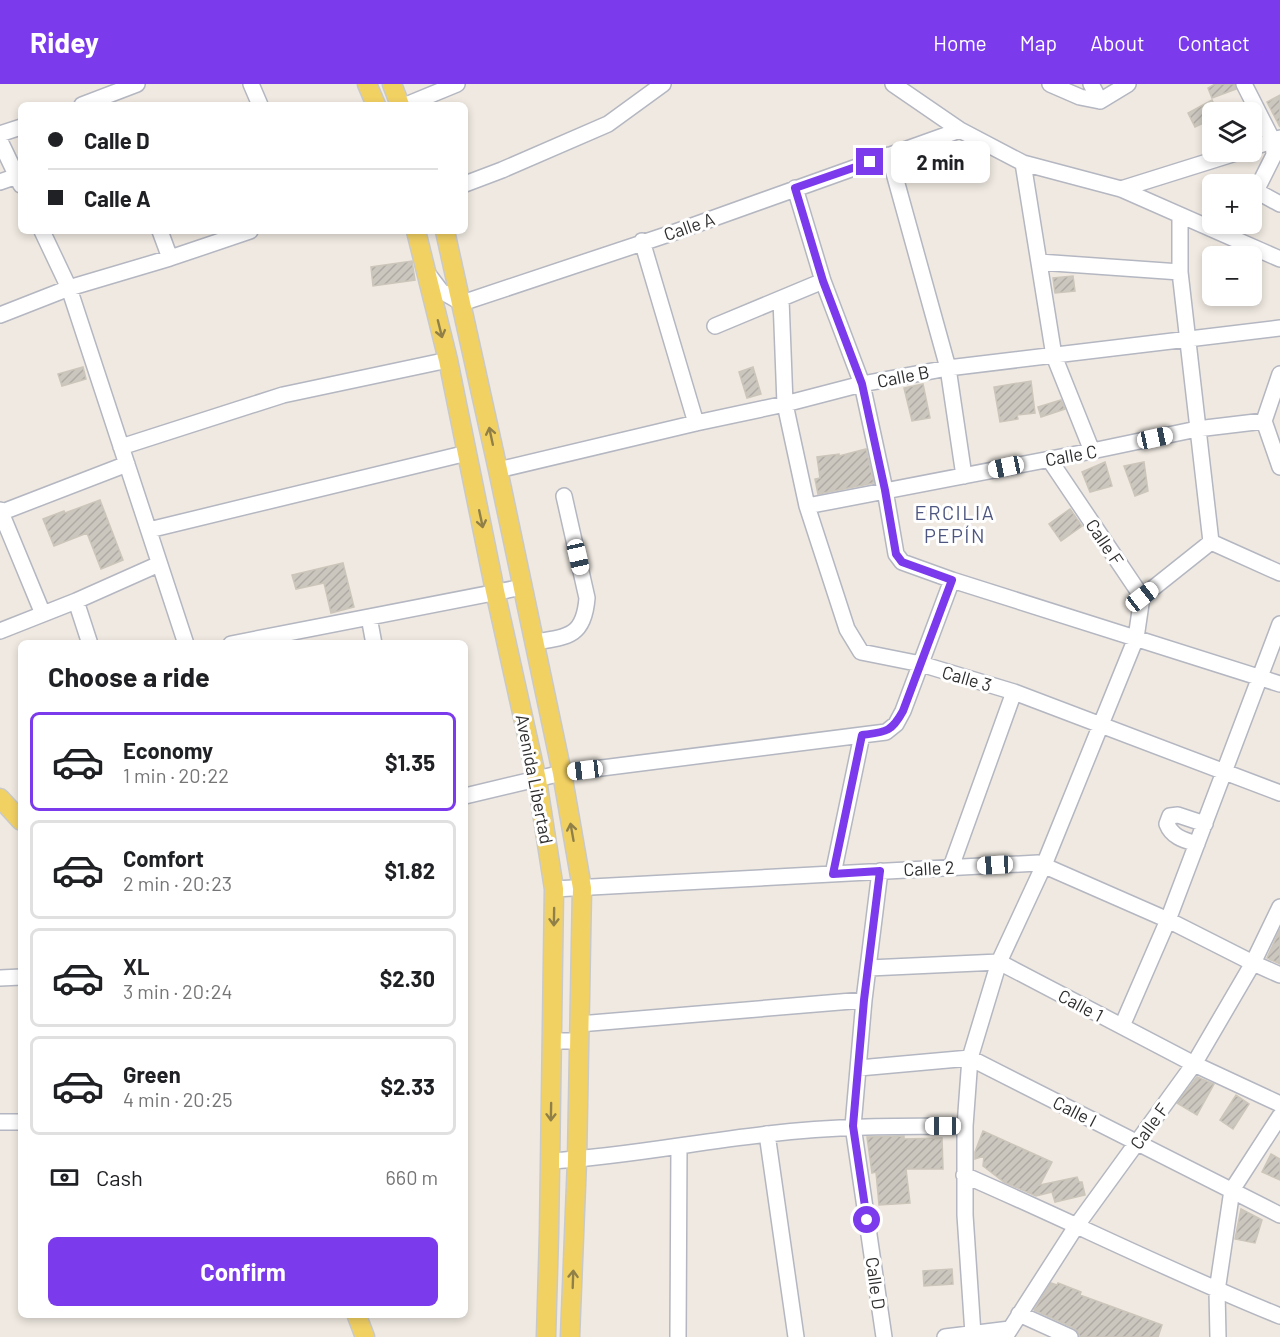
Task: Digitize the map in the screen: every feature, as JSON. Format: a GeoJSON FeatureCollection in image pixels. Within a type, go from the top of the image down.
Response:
{"type":"FeatureCollection","features":[{"type":"Feature","properties":{"kind":"main road"},"geometry":{"type":"LineString","coordinates":[[368,84],[375,102]]}},
{"type":"Feature","properties":{"kind":"main road"},"geometry":{"type":"LineString","coordinates":[[392,84],[399,102]]}},
{"type":"Feature","properties":{"kind":"main road","name":"Avenida Libertad"},"geometry":{"type":"LineString","coordinates":[[417,234],[448,360],[495,591],[537,780],[554,889],[546,1337]]}},
{"type":"Feature","properties":{"kind":"main road","name":"Avenida Libertad"},"geometry":{"type":"LineString","coordinates":[[446,234],[562,773],[582,888],[577,1160],[570,1337]]}},
{"type":"Feature","properties":{"kind":"main road"},"geometry":{"type":"LineString","coordinates":[[0,798],[18,817]]}},
{"type":"Feature","properties":{"kind":"main road"},"geometry":{"type":"LineString","coordinates":[[358,1318],[365,1337]]}},
{"type":"Feature","properties":{"kind":"street"},"geometry":{"type":"LineString","coordinates":[[107,101],[137,84]]}},
{"type":"Feature","properties":{"kind":"street"},"geometry":{"type":"LineString","coordinates":[[251,84],[259,102]]}},
{"type":"Feature","properties":{"kind":"street"},"geometry":{"type":"LineString","coordinates":[[413,102],[457,84]]}},
{"type":"Feature","properties":{"kind":"street"},"geometry":{"type":"LineString","coordinates":[[468,183],[608,124],[663,84]]}},
{"type":"Feature","properties":{"kind":"street"},"geometry":{"type":"LineString","coordinates":[[893,84],[960,130],[1023,163],[1121,189],[1280,259]]}},
{"type":"Feature","properties":{"kind":"street"},"geometry":{"type":"LineString","coordinates":[[1050,84],[1080,97],[1100,101],[1128,84]]}},
{"type":"Feature","properties":{"kind":"street"},"geometry":{"type":"LineString","coordinates":[[1091,84],[1100,101]]}},
{"type":"Feature","properties":{"kind":"street"},"geometry":{"type":"LineString","coordinates":[[1244,84],[1276,140],[1274,155],[1257,189],[1258,192],[1280,204]]}},
{"type":"Feature","properties":{"kind":"street"},"geometry":{"type":"LineString","coordinates":[[0,134],[18,128]]}},
{"type":"Feature","properties":{"kind":"street","name":"Calle A"},"geometry":{"type":"LineString","coordinates":[[462,303],[642,241],[675,232],[960,130]]}},
{"type":"Feature","properties":{"kind":"street"},"geometry":{"type":"LineString","coordinates":[[0,141],[18,179]]}},
{"type":"Feature","properties":{"kind":"street"},"geometry":{"type":"LineString","coordinates":[[889,155],[948,368],[964,476]]}},
{"type":"Feature","properties":{"kind":"street"},"geometry":{"type":"LineString","coordinates":[[1121,189],[1207,162]]}},
{"type":"Feature","properties":{"kind":"street"},"geometry":{"type":"LineString","coordinates":[[1023,163],[1054,357],[1092,452]]}},
{"type":"Feature","properties":{"kind":"street"},"geometry":{"type":"LineString","coordinates":[[0,182],[18,181]]}},
{"type":"Feature","properties":{"kind":"street"},"geometry":{"type":"LineString","coordinates":[[795,188],[823,281],[862,384],[896,554],[902,562],[1280,684]]}},
{"type":"Feature","properties":{"kind":"street"},"geometry":{"type":"LineString","coordinates":[[1180,215],[1180,272],[1211,542]]}},
{"type":"Feature","properties":{"kind":"street"},"geometry":{"type":"LineString","coordinates":[[43,234],[69,288],[185,640]]}},
{"type":"Feature","properties":{"kind":"street"},"geometry":{"type":"LineString","coordinates":[[161,234],[170,258]]}},
{"type":"Feature","properties":{"kind":"street"},"geometry":{"type":"LineString","coordinates":[[0,315],[69,288],[241,234]]}},
{"type":"Feature","properties":{"kind":"street"},"geometry":{"type":"LineString","coordinates":[[642,241],[696,423]]}},
{"type":"Feature","properties":{"kind":"street"},"geometry":{"type":"LineString","coordinates":[[1039,262],[1180,272]]}},
{"type":"Feature","properties":{"kind":"street"},"geometry":{"type":"LineString","coordinates":[[426,272],[441,291],[462,303]]}},
{"type":"Feature","properties":{"kind":"street"},"geometry":{"type":"LineString","coordinates":[[715,326],[823,281]]}},
{"type":"Feature","properties":{"kind":"street","name":"Calle 3"},"geometry":{"type":"LineString","coordinates":[[781,299],[785,404],[807,506],[847,629],[861,652],[921,664],[1014,692],[1280,793]]}},
{"type":"Feature","properties":{"kind":"street","name":"Calle B"},"geometry":{"type":"LineString","coordinates":[[498,470],[862,384],[948,368],[1280,328]]}},
{"type":"Feature","properties":{"kind":"street"},"geometry":{"type":"LineString","coordinates":[[121,447],[283,395],[448,360]]}},
{"type":"Feature","properties":{"kind":"street"},"geometry":{"type":"LineString","coordinates":[[1280,374],[1276,398],[1264,421],[1280,467]]}},
{"type":"Feature","properties":{"kind":"street","name":"Calle C"},"geometry":{"type":"LineString","coordinates":[[807,506],[1092,452],[1197,429],[1264,421]]}},
{"type":"Feature","properties":{"kind":"street"},"geometry":{"type":"LineString","coordinates":[[149,530],[467,453]]}},
{"type":"Feature","properties":{"kind":"street","name":"Calle F"},"geometry":{"type":"LineString","coordinates":[[1048,459],[1142,597]]}},
{"type":"Feature","properties":{"kind":"street"},"geometry":{"type":"LineString","coordinates":[[43,614],[0,512],[127,464]]}},
{"type":"Feature","properties":{"kind":"street"},"geometry":{"type":"LineString","coordinates":[[534,642],[566,637],[579,629],[586,615],[587,597],[564,495]]}},
{"type":"Feature","properties":{"kind":"street"},"geometry":{"type":"LineString","coordinates":[[1211,542],[1280,573]]}},
{"type":"Feature","properties":{"kind":"street"},"geometry":{"type":"LineString","coordinates":[[973,1334],[964,1175],[970,1058],[999,962],[1044,865],[1136,638],[1142,597],[1211,542]]}},
{"type":"Feature","properties":{"kind":"street"},"geometry":{"type":"LineString","coordinates":[[0,631],[76,601],[159,564]]}},
{"type":"Feature","properties":{"kind":"street"},"geometry":{"type":"LineString","coordinates":[[468,795],[562,773],[886,732],[896,724],[903,711],[952,580]]}},
{"type":"Feature","properties":{"kind":"street"},"geometry":{"type":"LineString","coordinates":[[251,640],[523,587]]}},
{"type":"Feature","properties":{"kind":"street"},"geometry":{"type":"LineString","coordinates":[[76,601],[89,640]]}},
{"type":"Feature","properties":{"kind":"street"},"geometry":{"type":"LineString","coordinates":[[369,617],[373,640]]}},
{"type":"Feature","properties":{"kind":"street"},"geometry":{"type":"LineString","coordinates":[[1122,1026],[1168,920],[1280,624]]}},
{"type":"Feature","properties":{"kind":"street"},"geometry":{"type":"LineString","coordinates":[[951,867],[1014,692]]}},
{"type":"Feature","properties":{"kind":"street"},"geometry":{"type":"LineString","coordinates":[[833,874],[862,735]]}},
{"type":"Feature","properties":{"kind":"street"},"geometry":{"type":"LineString","coordinates":[[1197,844],[1177,837],[1170,831],[1167,824],[1170,816],[1179,815],[1205,824]]}},
{"type":"Feature","properties":{"kind":"street","name":"Calle 2"},"geometry":{"type":"LineString","coordinates":[[554,889],[1038,863],[1168,920],[1280,975]]}},
{"type":"Feature","properties":{"kind":"street","name":"Calle D"},"geometry":{"type":"LineString","coordinates":[[880,871],[864,1000],[853,1126],[884,1337]]}},
{"type":"Feature","properties":{"kind":"street","name":"Calle F"},"geometry":{"type":"LineString","coordinates":[[1007,1333],[1077,1225],[1194,1064],[1253,963],[1280,907]]}},
{"type":"Feature","properties":{"kind":"street"},"geometry":{"type":"LineString","coordinates":[[869,968],[999,962]]}},
{"type":"Feature","properties":{"kind":"street","name":"Calle 1"},"geometry":{"type":"LineString","coordinates":[[999,962],[1194,1064],[1280,1104]]}},
{"type":"Feature","properties":{"kind":"street"},"geometry":{"type":"LineString","coordinates":[[0,978],[18,977]]}},
{"type":"Feature","properties":{"kind":"street"},"geometry":{"type":"LineString","coordinates":[[552,1041],[579,1032],[864,1000]]}},
{"type":"Feature","properties":{"kind":"street"},"geometry":{"type":"LineString","coordinates":[[859,1068],[970,1058]]}},
{"type":"Feature","properties":{"kind":"street","name":"Calle I"},"geometry":{"type":"LineString","coordinates":[[970,1058],[1280,1215]]}},
{"type":"Feature","properties":{"kind":"street"},"geometry":{"type":"LineString","coordinates":[[1218,1337],[1218,1291],[1232,1190],[1280,1116]]}},
{"type":"Feature","properties":{"kind":"street"},"geometry":{"type":"LineString","coordinates":[[0,1122],[18,1122]]}},
{"type":"Feature","properties":{"kind":"street"},"geometry":{"type":"LineString","coordinates":[[550,1161],[577,1160],[767,1134],[853,1126],[965,1126]]}},
{"type":"Feature","properties":{"kind":"street"},"geometry":{"type":"LineString","coordinates":[[767,1134],[796,1337]]}},
{"type":"Feature","properties":{"kind":"street"},"geometry":{"type":"LineString","coordinates":[[678,1337],[679,1147]]}},
{"type":"Feature","properties":{"kind":"street"},"geometry":{"type":"LineString","coordinates":[[964,1175],[1218,1291],[1280,1316]]}},
{"type":"Feature","properties":{"kind":"street"},"geometry":{"type":"LineString","coordinates":[[1019,1314],[1070,1337]]}},
{"type":"Feature","properties":{"kind":"street"},"geometry":{"type":"LineString","coordinates":[[945,1337],[1007,1333]]}},
{"type":"Feature","properties":{"kind":"building"},"geometry":{"type":"Polygon","coordinates":[[[1215,84],[1234,84],[1236,89],[1212,98],[1208,88],[1215,84]]]}},
{"type":"Feature","properties":{"kind":"building"},"geometry":{"type":"Polygon","coordinates":[[[1280,95],[1280,127],[1267,102],[1280,95]]]}},
{"type":"Feature","properties":{"kind":"building"},"geometry":{"type":"Polygon","coordinates":[[[1202,105],[1202,124],[1195,127],[1188,113],[1202,105]]]}},
{"type":"Feature","properties":{"kind":"building"},"geometry":{"type":"Polygon","coordinates":[[[412,261],[415,280],[373,286],[371,267],[412,261]]]}},
{"type":"Feature","properties":{"kind":"building"},"geometry":{"type":"Polygon","coordinates":[[[1073,276],[1075,291],[1055,293],[1053,278],[1073,276]]]}},
{"type":"Feature","properties":{"kind":"building"},"geometry":{"type":"Polygon","coordinates":[[[83,367],[86,379],[62,386],[58,374],[83,367]]]}},
{"type":"Feature","properties":{"kind":"building"},"geometry":{"type":"Polygon","coordinates":[[[753,367],[761,394],[747,398],[739,372],[753,367]]]}},
{"type":"Feature","properties":{"kind":"building"},"geometry":{"type":"Polygon","coordinates":[[[1031,381],[1035,413],[1017,415],[1018,419],[1000,422],[994,387],[1031,381]]]}},
{"type":"Feature","properties":{"kind":"building"},"geometry":{"type":"Polygon","coordinates":[[[923,384],[930,418],[912,421],[904,388],[923,384]]]}},
{"type":"Feature","properties":{"kind":"building"},"geometry":{"type":"Polygon","coordinates":[[[1061,400],[1065,409],[1041,417],[1038,407],[1061,400]]]}},
{"type":"Feature","properties":{"kind":"building"},"geometry":{"type":"Polygon","coordinates":[[[866,449],[874,483],[818,494],[815,479],[820,478],[817,457],[839,454],[839,456],[866,449]]]}},
{"type":"Feature","properties":{"kind":"building"},"geometry":{"type":"Polygon","coordinates":[[[1105,462],[1112,486],[1090,492],[1082,472],[1105,462]]]}},
{"type":"Feature","properties":{"kind":"building"},"geometry":{"type":"Polygon","coordinates":[[[1144,462],[1148,491],[1135,496],[1124,466],[1144,462]]]}},
{"type":"Feature","properties":{"kind":"building"},"geometry":{"type":"Polygon","coordinates":[[[100,500],[123,560],[101,569],[87,533],[54,546],[43,519],[100,500]]]}},
{"type":"Feature","properties":{"kind":"building"},"geometry":{"type":"Polygon","coordinates":[[[1070,509],[1082,526],[1061,541],[1049,524],[1070,509]]]}},
{"type":"Feature","properties":{"kind":"building"},"geometry":{"type":"Polygon","coordinates":[[[343,563],[354,607],[331,613],[324,583],[296,589],[292,575],[343,563]]]}},
{"type":"Feature","properties":{"kind":"building"},"geometry":{"type":"Polygon","coordinates":[[[1280,929],[1280,964],[1267,958],[1280,929]]]}},
{"type":"Feature","properties":{"kind":"building"},"geometry":{"type":"Polygon","coordinates":[[[1197,1077],[1214,1084],[1197,1115],[1177,1103],[1197,1077]]]}},
{"type":"Feature","properties":{"kind":"building"},"geometry":{"type":"Polygon","coordinates":[[[1236,1095],[1249,1104],[1233,1129],[1220,1120],[1236,1095]]]}},
{"type":"Feature","properties":{"kind":"building"},"geometry":{"type":"Polygon","coordinates":[[[983,1131],[1052,1162],[1040,1185],[1077,1177],[1079,1182],[1082,1182],[1085,1195],[1055,1202],[1052,1192],[1036,1196],[1004,1182],[983,1166],[984,1156],[975,1159],[975,1152],[983,1131]]]}},
{"type":"Feature","properties":{"kind":"building"},"geometry":{"type":"Polygon","coordinates":[[[904,1136],[904,1139],[942,1138],[943,1169],[906,1169],[910,1203],[879,1205],[876,1172],[872,1173],[867,1137],[904,1136]]]}},
{"type":"Feature","properties":{"kind":"building"},"geometry":{"type":"Polygon","coordinates":[[[1271,1154],[1280,1159],[1280,1180],[1262,1172],[1271,1154]]]}},
{"type":"Feature","properties":{"kind":"building"},"geometry":{"type":"Polygon","coordinates":[[[1241,1209],[1262,1220],[1255,1243],[1235,1239],[1241,1209]]]}},
{"type":"Feature","properties":{"kind":"building"},"geometry":{"type":"Polygon","coordinates":[[[952,1269],[953,1284],[924,1286],[923,1271],[952,1269]]]}},
{"type":"Feature","properties":{"kind":"building"},"geometry":{"type":"Polygon","coordinates":[[[1051,1283],[1057,1285],[1058,1283],[1081,1292],[1080,1295],[1162,1325],[1158,1337],[1080,1337],[1074,1328],[1034,1310],[1051,1283]]]}},
{"type":"Feature","properties":{"kind":"district","name":"ERCILIA PEPÍN"},"geometry":{"type":"Point","coordinates":[955,524]}},
{"type":"Feature","properties":{"kind":"route"},"geometry":{"type":"LineString","coordinates":[[867,1220],[853,1126],[864,1000],[880,871],[833,874],[862,735],[886,732],[896,724],[903,711],[952,580],[902,562],[896,554],[862,384],[823,281],[795,188],[870,162]]}}]}
